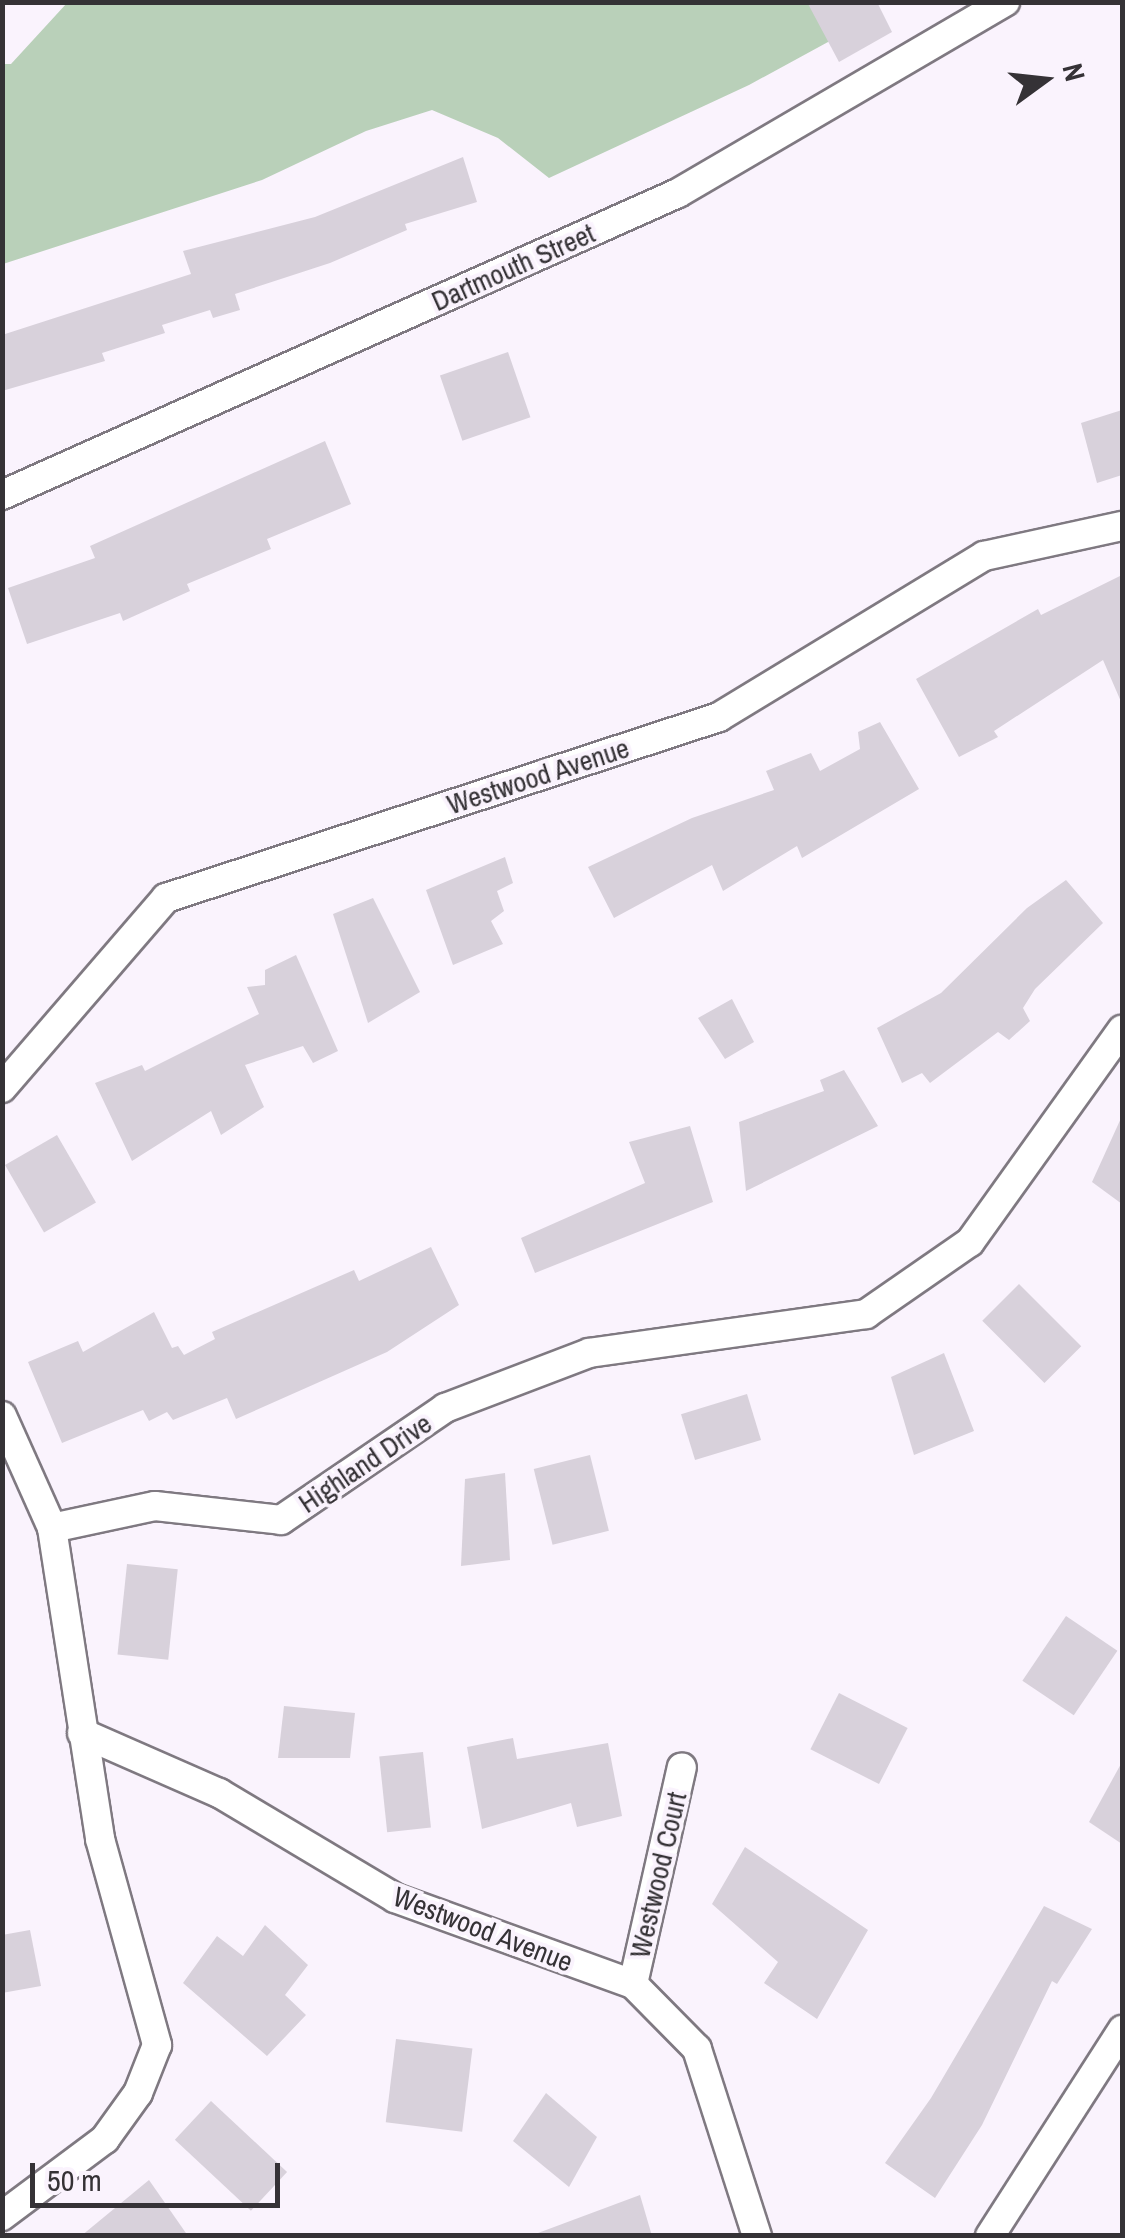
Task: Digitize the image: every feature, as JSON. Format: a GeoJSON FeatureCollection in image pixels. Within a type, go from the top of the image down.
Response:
{"type":"FeatureCollection","features":[{"type":"Feature","properties":{"kind":"street","name":"Dartmouth Street"},"geometry":{"type":"LineString","coordinates":[[2,495],[678,193],[1004,2]]}},
{"type":"Feature","properties":{"kind":"street","name":"Westwood Avenue"},"geometry":{"type":"LineString","coordinates":[[2,1088],[166,898],[720,717],[984,556],[1122,526]]}},
{"type":"Feature","properties":{"kind":"street","name":"Highland Drive"},"geometry":{"type":"LineString","coordinates":[[52,1528],[155,1506],[282,1520],[446,1408],[589,1353],[866,1314],[970,1242],[1122,1030]]}},
{"type":"Feature","properties":{"kind":"street"},"geometry":{"type":"LineString","coordinates":[[2,1416],[52,1528],[100,1839],[157,2045],[138,2092],[106,2139],[2,2216]]}},
{"type":"Feature","properties":{"kind":"street","name":"Westwood Avenue"},"geometry":{"type":"LineString","coordinates":[[82,1733],[218,1794],[395,1898],[633,1984],[697,2049],[757,2236]]}},
{"type":"Feature","properties":{"kind":"street","name":"Westwood Court"},"geometry":{"type":"LineString","coordinates":[[633,1984],[682,1767]]}},
{"type":"Feature","properties":{"kind":"street"},"geometry":{"type":"LineString","coordinates":[[990,2236],[1122,2030]]}},
{"type":"Feature","properties":{"kind":"green space"},"geometry":{"type":"Polygon","coordinates":[[[67,3],[876,3],[861,24],[749,85],[549,178],[498,138],[432,110],[366,131],[262,180],[3,264],[2,64],[11,64],[67,3]]]}},
{"type":"Feature","properties":{"kind":"building"},"geometry":{"type":"Polygon","coordinates":[[[807,2],[877,2],[892,32],[839,62],[807,2]]]}},
{"type":"Feature","properties":{"kind":"building"},"geometry":{"type":"Polygon","coordinates":[[[463,157],[477,202],[405,224],[407,230],[330,263],[235,294],[240,310],[213,318],[210,310],[162,325],[165,333],[102,353],[105,361],[2,391],[2,335],[191,274],[183,251],[315,217],[463,157]]]}},
{"type":"Feature","properties":{"kind":"building"},"geometry":{"type":"Polygon","coordinates":[[[508,352],[530,417],[462,441],[440,375],[508,352]]]}},
{"type":"Feature","properties":{"kind":"building"},"geometry":{"type":"Polygon","coordinates":[[[1122,410],[1122,475],[1097,483],[1081,423],[1122,410]]]}},
{"type":"Feature","properties":{"kind":"building"},"geometry":{"type":"Polygon","coordinates":[[[325,441],[351,504],[267,539],[271,549],[187,584],[190,591],[123,621],[120,613],[27,644],[8,588],[95,558],[90,546],[325,441]]]}},
{"type":"Feature","properties":{"kind":"building"},"geometry":{"type":"Polygon","coordinates":[[[1122,575],[1122,704],[1103,660],[994,731],[998,737],[959,757],[916,679],[1038,609],[1041,615],[1122,575]]]}},
{"type":"Feature","properties":{"kind":"building"},"geometry":{"type":"Polygon","coordinates":[[[880,722],[919,789],[802,858],[797,846],[723,891],[712,865],[614,918],[588,867],[692,818],[774,790],[766,771],[811,753],[820,771],[860,749],[858,732],[880,722]]]}},
{"type":"Feature","properties":{"kind":"building"},"geometry":{"type":"Polygon","coordinates":[[[505,857],[513,883],[497,891],[504,911],[491,921],[503,944],[453,965],[426,890],[505,857]]]}},
{"type":"Feature","properties":{"kind":"building"},"geometry":{"type":"Polygon","coordinates":[[[1066,880],[1103,923],[1035,989],[1023,1008],[1030,1021],[1009,1040],[998,1032],[930,1083],[922,1073],[902,1083],[877,1028],[941,993],[1027,908],[1066,880]]]}},
{"type":"Feature","properties":{"kind":"building"},"geometry":{"type":"Polygon","coordinates":[[[373,898],[420,992],[368,1023],[333,914],[373,898]]]}},
{"type":"Feature","properties":{"kind":"building"},"geometry":{"type":"Polygon","coordinates":[[[296,955],[338,1051],[313,1063],[303,1046],[245,1065],[264,1107],[221,1135],[211,1111],[132,1161],[95,1083],[142,1065],[145,1071],[259,1014],[247,987],[265,985],[265,970],[296,955]]]}},
{"type":"Feature","properties":{"kind":"building"},"geometry":{"type":"Polygon","coordinates":[[[732,999],[754,1042],[725,1059],[698,1018],[732,999]]]}},
{"type":"Feature","properties":{"kind":"building"},"geometry":{"type":"Polygon","coordinates":[[[844,1070],[878,1126],[746,1191],[739,1122],[824,1091],[820,1080],[844,1070]]]}},
{"type":"Feature","properties":{"kind":"building"},"geometry":{"type":"Polygon","coordinates":[[[1122,1116],[1122,1204],[1092,1182],[1122,1116]]]}},
{"type":"Feature","properties":{"kind":"building"},"geometry":{"type":"Polygon","coordinates":[[[690,1126],[713,1202],[535,1273],[521,1238],[645,1183],[629,1142],[690,1126]]]}},
{"type":"Feature","properties":{"kind":"building"},"geometry":{"type":"Polygon","coordinates":[[[57,1135],[96,1203],[44,1233],[5,1165],[57,1135]]]}},
{"type":"Feature","properties":{"kind":"building"},"geometry":{"type":"Polygon","coordinates":[[[431,1247],[459,1305],[387,1352],[236,1419],[227,1398],[173,1420],[167,1412],[149,1421],[143,1410],[62,1443],[28,1362],[78,1341],[83,1352],[154,1312],[172,1348],[178,1346],[184,1355],[215,1339],[212,1332],[354,1270],[359,1281],[431,1247]]]}},
{"type":"Feature","properties":{"kind":"building"},"geometry":{"type":"Polygon","coordinates":[[[1019,1284],[1081,1346],[1044,1383],[982,1321],[1019,1284]]]}},
{"type":"Feature","properties":{"kind":"building"},"geometry":{"type":"Polygon","coordinates":[[[944,1353],[974,1431],[914,1455],[891,1377],[944,1353]]]}},
{"type":"Feature","properties":{"kind":"building"},"geometry":{"type":"Polygon","coordinates":[[[747,1394],[761,1440],[695,1460],[681,1414],[747,1394]]]}},
{"type":"Feature","properties":{"kind":"building"},"geometry":{"type":"Polygon","coordinates":[[[590,1455],[609,1531],[553,1545],[534,1469],[590,1455]]]}},
{"type":"Feature","properties":{"kind":"building"},"geometry":{"type":"Polygon","coordinates":[[[505,1473],[510,1560],[461,1566],[465,1479],[505,1473]]]}},
{"type":"Feature","properties":{"kind":"building"},"geometry":{"type":"Polygon","coordinates":[[[127,1564],[178,1569],[168,1660],[117,1655],[127,1564]]]}},
{"type":"Feature","properties":{"kind":"building"},"geometry":{"type":"Polygon","coordinates":[[[1066,1616],[1117,1651],[1074,1715],[1022,1681],[1066,1616]]]}},
{"type":"Feature","properties":{"kind":"building"},"geometry":{"type":"Polygon","coordinates":[[[839,1693],[908,1728],[879,1784],[810,1749],[839,1693]]]}},
{"type":"Feature","properties":{"kind":"building"},"geometry":{"type":"Polygon","coordinates":[[[284,1706],[355,1713],[350,1758],[278,1758],[284,1706]]]}},
{"type":"Feature","properties":{"kind":"building"},"geometry":{"type":"Polygon","coordinates":[[[513,1738],[517,1759],[608,1743],[622,1816],[577,1827],[571,1803],[482,1829],[467,1747],[513,1738]]]}},
{"type":"Feature","properties":{"kind":"building"},"geometry":{"type":"Polygon","coordinates":[[[423,1752],[431,1828],[387,1832],[379,1757],[423,1752]]]}},
{"type":"Feature","properties":{"kind":"building"},"geometry":{"type":"Polygon","coordinates":[[[1122,1762],[1122,1844],[1089,1822],[1122,1762]]]}},
{"type":"Feature","properties":{"kind":"building"},"geometry":{"type":"Polygon","coordinates":[[[745,1847],[868,1930],[817,2019],[764,1983],[778,1962],[712,1904],[745,1847]]]}},
{"type":"Feature","properties":{"kind":"building"},"geometry":{"type":"Polygon","coordinates":[[[1044,1906],[1092,1929],[1057,1984],[1052,1981],[982,2125],[935,2198],[885,2163],[931,2098],[1044,1906]]]}},
{"type":"Feature","properties":{"kind":"building"},"geometry":{"type":"Polygon","coordinates":[[[265,1925],[308,1965],[285,1995],[306,2015],[267,2056],[183,1983],[217,1936],[243,1956],[265,1925]]]}},
{"type":"Feature","properties":{"kind":"building"},"geometry":{"type":"Polygon","coordinates":[[[30,1930],[41,1986],[2,1993],[2,1935],[30,1930]]]}},
{"type":"Feature","properties":{"kind":"building"},"geometry":{"type":"Polygon","coordinates":[[[396,2039],[472,2048],[462,2132],[386,2122],[396,2039]]]}},
{"type":"Feature","properties":{"kind":"building"},"geometry":{"type":"Polygon","coordinates":[[[546,2093],[597,2137],[569,2187],[513,2141],[546,2093]]]}},
{"type":"Feature","properties":{"kind":"building"},"geometry":{"type":"Polygon","coordinates":[[[211,2101],[287,2172],[251,2211],[175,2140],[211,2101]]]}},
{"type":"Feature","properties":{"kind":"building"},"geometry":{"type":"Polygon","coordinates":[[[149,2180],[188,2236],[81,2236],[149,2180]]]}},
{"type":"Feature","properties":{"kind":"building"},"geometry":{"type":"Polygon","coordinates":[[[640,2195],[652,2236],[538,2236],[538,2233],[640,2195]]]}}]}
